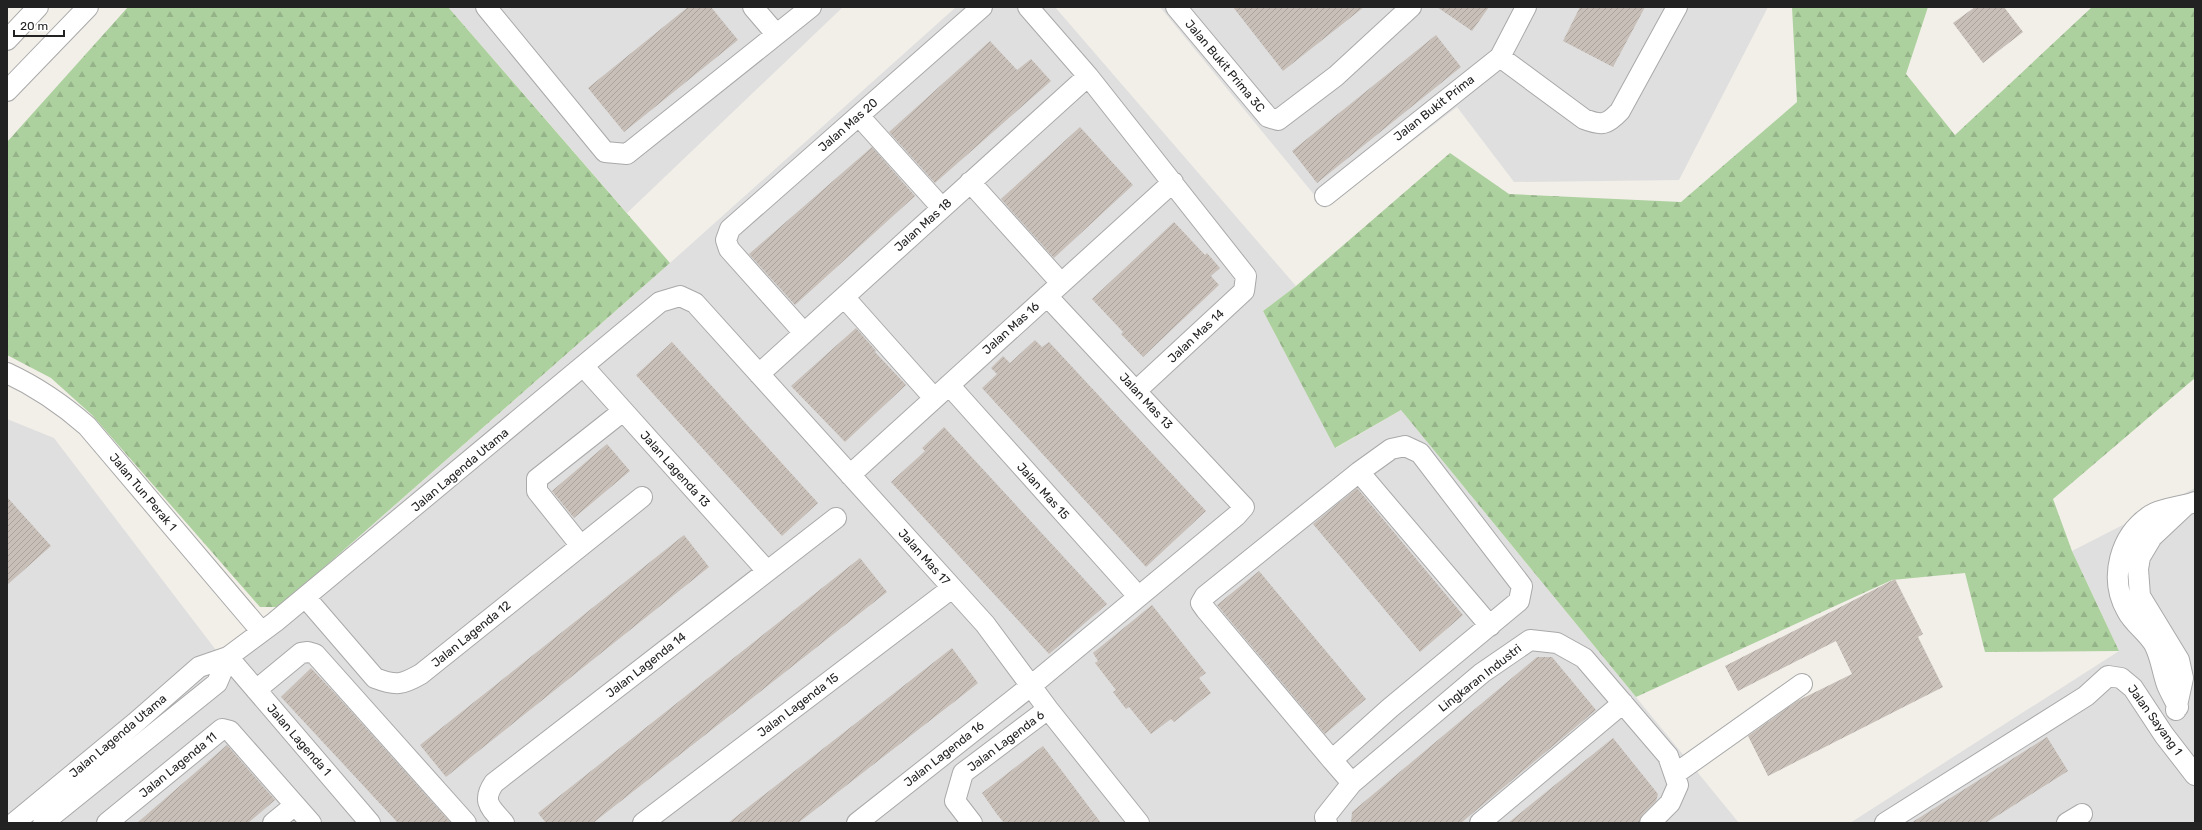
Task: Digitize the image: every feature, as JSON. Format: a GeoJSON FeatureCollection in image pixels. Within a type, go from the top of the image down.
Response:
{"type":"FeatureCollection","features":[{"type":"Feature","properties":{"kind":"street"},"geometry":{"type":"LineString","coordinates":[[7,40],[38,7]]}},
{"type":"Feature","properties":{"kind":"street"},"geometry":{"type":"LineString","coordinates":[[486,7],[605,152],[627,154],[811,7]]}},
{"type":"Feature","properties":{"kind":"street"},"geometry":{"type":"LineString","coordinates":[[753,7],[776,34]]}},
{"type":"Feature","properties":{"kind":"street","name":"Jalan Mas 20"},"geometry":{"type":"LineString","coordinates":[[804,333],[729,250],[726,240],[730,229],[982,7]]}},
{"type":"Feature","properties":{"kind":"street"},"geometry":{"type":"LineString","coordinates":[[1028,7],[1088,76],[1173,182]]}},
{"type":"Feature","properties":{"kind":"street","name":"Jalan Bukit Prima 3C"},"geometry":{"type":"LineString","coordinates":[[1176,7],[1268,117],[1278,120],[1336,76],[1411,7]]}},
{"type":"Feature","properties":{"kind":"street","name":"Jalan Bukit Prima"},"geometry":{"type":"LineString","coordinates":[[1325,196],[1500,56],[1526,7]]}},
{"type":"Feature","properties":{"kind":"street"},"geometry":{"type":"LineString","coordinates":[[1500,56],[1584,119],[1598,124],[1610,122],[1620,112],[1677,7]]}},
{"type":"Feature","properties":{"kind":"street"},"geometry":{"type":"LineString","coordinates":[[7,92],[77,11]]}},
{"type":"Feature","properties":{"kind":"street","name":"Jalan Mas 18"},"geometry":{"type":"LineString","coordinates":[[759,374],[1088,76]]}},
{"type":"Feature","properties":{"kind":"street"},"geometry":{"type":"LineString","coordinates":[[859,116],[942,208]]}},
{"type":"Feature","properties":{"kind":"street","name":"Jalan Mas 13"},"geometry":{"type":"LineString","coordinates":[[970,182],[1054,290],[1136,391],[1244,506]]}},
{"type":"Feature","properties":{"kind":"street","name":"Jalan Mas 14"},"geometry":{"type":"LineString","coordinates":[[1136,391],[1244,291],[1246,276],[1173,182]]}},
{"type":"Feature","properties":{"kind":"street","name":"Jalan Mas 16"},"geometry":{"type":"LineString","coordinates":[[850,474],[1173,182]]}},
{"type":"Feature","properties":{"kind":"street","name":"Jalan Lagenda Utama"},"geometry":{"type":"LineString","coordinates":[[14,823],[135,723],[199,667],[228,657],[306,598],[660,302],[680,296],[695,303]]}},
{"type":"Feature","properties":{"kind":"street"},"geometry":{"type":"LineString","coordinates":[[844,297],[934,398]]}},
{"type":"Feature","properties":{"kind":"street","name":"Jalan Mas 17"},"geometry":{"type":"LineString","coordinates":[[695,303],[985,624],[1032,685],[1048,709],[1138,823]]}},
{"type":"Feature","properties":{"kind":"street","name":"Jalan Lagenda 13"},"geometry":{"type":"LineString","coordinates":[[584,367],[766,571]]}},
{"type":"Feature","properties":{"kind":"street","name":"Jalan Tun Perak 1"},"geometry":{"type":"LineString","coordinates":[[7,373],[31,384],[60,402],[87,426],[261,631]]}},
{"type":"Feature","properties":{"kind":"street","name":"Jalan Mas 15"},"geometry":{"type":"LineString","coordinates":[[949,385],[1138,596]]}},
{"type":"Feature","properties":{"kind":"street"},"geometry":{"type":"LineString","coordinates":[[581,546],[538,491],[537,479],[623,412]]}},
{"type":"Feature","properties":{"kind":"street"},"geometry":{"type":"LineString","coordinates":[[1332,760],[1390,708],[1519,601],[1522,586],[1420,453],[1405,446],[1391,449],[1359,472],[1205,596],[1201,603],[1332,760],[1352,782]]}},
{"type":"Feature","properties":{"kind":"street"},"geometry":{"type":"LineString","coordinates":[[1359,472],[1490,626]]}},
{"type":"Feature","properties":{"kind":"street","name":"Jalan Lagenda 12"},"geometry":{"type":"LineString","coordinates":[[306,598],[375,678],[390,684],[405,683],[421,674],[642,498]]}},
{"type":"Feature","properties":{"kind":"street"},"geometry":{"type":"LineString","coordinates":[[2164,735],[2178,707],[2167,684],[2153,643],[2127,612],[2118,590],[2118,565],[2125,543],[2138,524],[2153,513],[2190,504]]}},
{"type":"Feature","properties":{"kind":"street","name":"Jalan Lagenda 16"},"geometry":{"type":"LineString","coordinates":[[857,823],[1032,685],[1236,516],[1244,506]]}},
{"type":"Feature","properties":{"kind":"street","name":"Jalan Lagenda 14"},"geometry":{"type":"LineString","coordinates":[[504,823],[488,805],[487,792],[494,783],[836,518]]}},
{"type":"Feature","properties":{"kind":"street","name":"Jalan Lagenda 15"},"geometry":{"type":"LineString","coordinates":[[643,823],[952,588]]}},
{"type":"Feature","properties":{"kind":"street","name":"Lingkaran Industri"},"geometry":{"type":"LineString","coordinates":[[1326,820],[1352,782],[1482,673],[1530,640],[1557,643],[1584,658],[1668,756],[1678,785],[1670,803],[1650,823]]}},
{"type":"Feature","properties":{"kind":"street"},"geometry":{"type":"LineString","coordinates":[[256,690],[301,652],[315,654],[466,823]]}},
{"type":"Feature","properties":{"kind":"street","name":"Jalan Lagenda Utama"},"geometry":{"type":"LineString","coordinates":[[43,823],[217,682],[228,657]]}},
{"type":"Feature","properties":{"kind":"street","name":"Jalan Lagenda 1"},"geometry":{"type":"LineString","coordinates":[[228,657],[370,823]]}},
{"type":"Feature","properties":{"kind":"street","name":"Jalan Sayang 1"},"geometry":{"type":"LineString","coordinates":[[1885,823],[2086,696],[2108,676],[2121,678],[2133,688],[2164,735],[2195,775]]}},
{"type":"Feature","properties":{"kind":"street"},"geometry":{"type":"LineString","coordinates":[[1675,774],[1802,684]]}},
{"type":"Feature","properties":{"kind":"street"},"geometry":{"type":"LineString","coordinates":[[1480,823],[1623,703]]}},
{"type":"Feature","properties":{"kind":"street","name":"Jalan Lagenda 6"},"geometry":{"type":"LineString","coordinates":[[972,823],[955,801],[963,773],[1048,709]]}},
{"type":"Feature","properties":{"kind":"street","name":"Jalan Lagenda 11"},"geometry":{"type":"LineString","coordinates":[[107,823],[222,729],[230,731],[294,805]]}},
{"type":"Feature","properties":{"kind":"street"},"geometry":{"type":"LineString","coordinates":[[273,823],[294,805],[311,823]]}},
{"type":"Feature","properties":{"kind":"shaded area"},"geometry":{"type":"Polygon","coordinates":[[[448,7],[843,7],[627,213],[448,7]]]}},
{"type":"Feature","properties":{"kind":"shaded area"},"geometry":{"type":"Polygon","coordinates":[[[956,7],[1055,7],[1296,286],[1263,311],[1336,448],[1401,410],[1739,823],[7,823],[7,419],[54,438],[222,658],[670,263],[956,7]]]}},
{"type":"Feature","properties":{"kind":"shaded area"},"geometry":{"type":"Polygon","coordinates":[[[1160,7],[1768,7],[1679,180],[1514,182],[1457,107],[1325,208],[1160,7]]]}},
{"type":"Feature","properties":{"kind":"shaded area"},"geometry":{"type":"Polygon","coordinates":[[[2195,488],[2195,823],[1850,823],[2119,651],[2072,551],[2195,488]]]}},
{"type":"Feature","properties":{"kind":"green space"},"geometry":{"type":"Polygon","coordinates":[[[128,7],[448,7],[670,263],[279,607],[260,607],[92,415],[51,378],[7,355],[7,142],[128,7]]]}},
{"type":"Feature","properties":{"kind":"green space"},"geometry":{"type":"Polygon","coordinates":[[[1792,7],[1928,7],[1906,74],[1955,135],[2092,7],[2195,7],[2195,378],[2053,499],[2072,551],[2119,651],[1985,652],[1965,573],[1892,580],[1636,697],[1401,410],[1335,448],[1263,311],[1296,286],[1450,153],[1509,194],[1681,202],[1797,102],[1792,7]]]}},
{"type":"Feature","properties":{"kind":"building"},"geometry":{"type":"Polygon","coordinates":[[[688,7],[711,7],[738,40],[624,132],[588,88],[688,7]]]}},
{"type":"Feature","properties":{"kind":"building"},"geometry":{"type":"Polygon","coordinates":[[[1233,7],[1364,7],[1283,71],[1233,7]]]}},
{"type":"Feature","properties":{"kind":"building"},"geometry":{"type":"Polygon","coordinates":[[[1437,7],[1489,7],[1472,31],[1437,7]]]}},
{"type":"Feature","properties":{"kind":"building"},"geometry":{"type":"Polygon","coordinates":[[[1580,7],[1645,7],[1613,67],[1563,41],[1580,7]]]}},
{"type":"Feature","properties":{"kind":"building"},"geometry":{"type":"Polygon","coordinates":[[[1975,7],[2004,7],[2023,32],[1983,63],[1953,23],[1975,7]]]}},
{"type":"Feature","properties":{"kind":"building"},"geometry":{"type":"Polygon","coordinates":[[[1436,35],[1461,67],[1317,183],[1292,151],[1436,35]]]}},
{"type":"Feature","properties":{"kind":"building"},"geometry":{"type":"Polygon","coordinates":[[[990,41],[1017,70],[1031,59],[1051,81],[935,183],[889,132],[990,41]]]}},
{"type":"Feature","properties":{"kind":"building"},"geometry":{"type":"Polygon","coordinates":[[[1080,127],[1133,185],[1054,258],[1001,199],[1080,127]]]}},
{"type":"Feature","properties":{"kind":"building"},"geometry":{"type":"Polygon","coordinates":[[[872,147],[915,196],[795,305],[749,254],[872,147]]]}},
{"type":"Feature","properties":{"kind":"building"},"geometry":{"type":"Polygon","coordinates":[[[1174,222],[1205,255],[1207,253],[1220,268],[1211,276],[1219,285],[1143,357],[1121,334],[1123,332],[1092,299],[1174,222]]]}},
{"type":"Feature","properties":{"kind":"building"},"geometry":{"type":"Polygon","coordinates":[[[856,328],[876,351],[875,352],[906,385],[845,442],[791,386],[856,328]]]}},
{"type":"Feature","properties":{"kind":"building"},"geometry":{"type":"Polygon","coordinates":[[[1035,340],[1042,347],[1049,342],[1206,511],[1146,567],[982,388],[997,374],[991,368],[1003,356],[1010,363],[1035,340]]]}},
{"type":"Feature","properties":{"kind":"building"},"geometry":{"type":"Polygon","coordinates":[[[672,342],[818,503],[782,536],[636,375],[672,342]]]}},
{"type":"Feature","properties":{"kind":"building"},"geometry":{"type":"Polygon","coordinates":[[[944,427],[1107,604],[1049,654],[891,482],[925,451],[922,448],[944,427]]]}},
{"type":"Feature","properties":{"kind":"building"},"geometry":{"type":"Polygon","coordinates":[[[607,444],[630,471],[574,518],[552,491],[607,444]]]}},
{"type":"Feature","properties":{"kind":"building"},"geometry":{"type":"Polygon","coordinates":[[[1357,488],[1463,615],[1420,652],[1313,524],[1357,488]]]}},
{"type":"Feature","properties":{"kind":"building"},"geometry":{"type":"Polygon","coordinates":[[[7,497],[51,546],[7,585],[7,497]]]}},
{"type":"Feature","properties":{"kind":"building"},"geometry":{"type":"Polygon","coordinates":[[[684,535],[709,567],[446,777],[420,745],[684,535]]]}},
{"type":"Feature","properties":{"kind":"building"},"geometry":{"type":"Polygon","coordinates":[[[860,558],[887,592],[593,823],[546,823],[538,813],[860,558]]]}},
{"type":"Feature","properties":{"kind":"building"},"geometry":{"type":"Polygon","coordinates":[[[1259,571],[1366,699],[1325,734],[1217,605],[1259,571]]]}},
{"type":"Feature","properties":{"kind":"building"},"geometry":{"type":"Polygon","coordinates":[[[1895,579],[1923,634],[1918,637],[1943,687],[1768,776],[1748,736],[1797,701],[1852,674],[1836,641],[1738,691],[1725,666],[1895,579]]]}},
{"type":"Feature","properties":{"kind":"building"},"geometry":{"type":"Polygon","coordinates":[[[1152,605],[1206,673],[1199,678],[1211,693],[1174,722],[1171,719],[1151,734],[1129,707],[1126,709],[1113,692],[1116,690],[1095,663],[1098,661],[1093,653],[1152,605]]]}},
{"type":"Feature","properties":{"kind":"building"},"geometry":{"type":"Polygon","coordinates":[[[952,648],[978,683],[963,695],[798,823],[728,823],[952,648]]]}},
{"type":"Feature","properties":{"kind":"building"},"geometry":{"type":"Polygon","coordinates":[[[1537,657],[1552,657],[1596,710],[1461,823],[1351,823],[1352,812],[1537,657]]]}},
{"type":"Feature","properties":{"kind":"building"},"geometry":{"type":"Polygon","coordinates":[[[311,668],[451,823],[398,823],[281,697],[311,668]]]}},
{"type":"Feature","properties":{"kind":"building"},"geometry":{"type":"Polygon","coordinates":[[[2047,737],[2068,771],[1986,823],[1911,823],[2047,737]]]}},
{"type":"Feature","properties":{"kind":"building"},"geometry":{"type":"Polygon","coordinates":[[[1613,738],[1658,794],[1656,801],[1642,815],[1639,823],[1508,823],[1613,738]]]}},
{"type":"Feature","properties":{"kind":"building"},"geometry":{"type":"Polygon","coordinates":[[[227,745],[275,800],[248,823],[137,823],[227,745]]]}},
{"type":"Feature","properties":{"kind":"building"},"geometry":{"type":"Polygon","coordinates":[[[1043,746],[1101,823],[1004,823],[996,813],[982,793],[1043,746]]]}}]}
